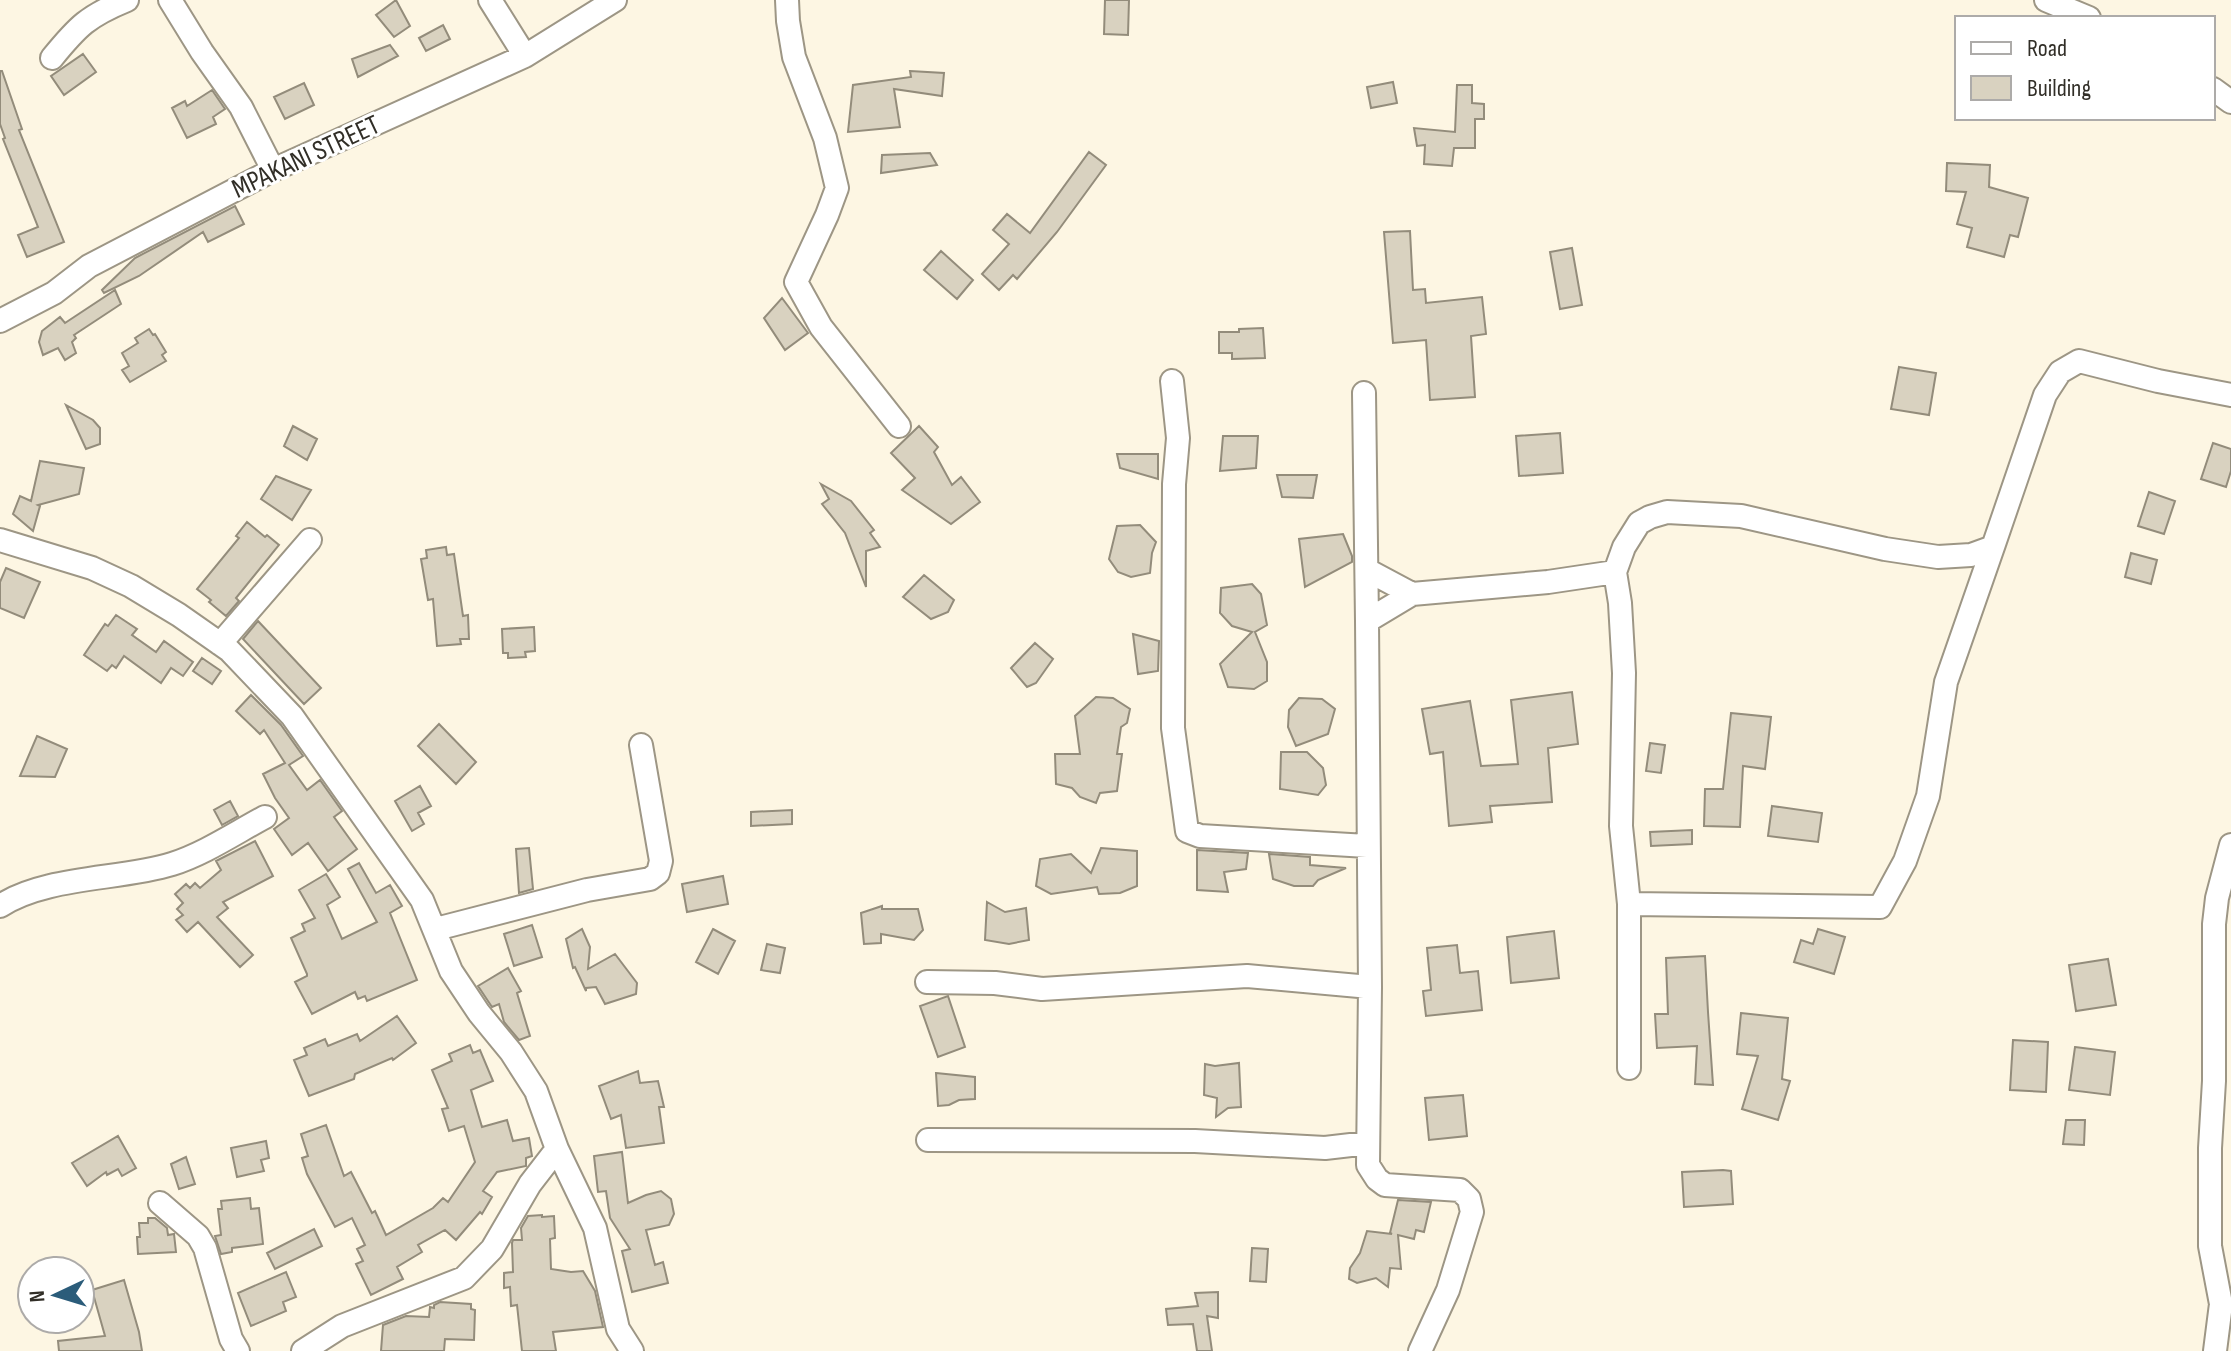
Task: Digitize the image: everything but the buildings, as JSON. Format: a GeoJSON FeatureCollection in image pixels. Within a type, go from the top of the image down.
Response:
{"type":"FeatureCollection","features":[{"type":"Feature","properties":{"kind":"street"},"geometry":{"type":"LineString","coordinates":[[52,58],[78,26],[127,0]]}},
{"type":"Feature","properties":{"kind":"street"},"geometry":{"type":"LineString","coordinates":[[170,0],[241,107],[273,170]]}},
{"type":"Feature","properties":{"kind":"street"},"geometry":{"type":"LineString","coordinates":[[490,0],[525,56]]}},
{"type":"Feature","properties":{"kind":"street","name":"MPAKANI STREET"},"geometry":{"type":"LineString","coordinates":[[0,321],[54,293],[89,266],[273,170],[525,56],[615,0]]}},
{"type":"Feature","properties":{"kind":"street"},"geometry":{"type":"LineString","coordinates":[[787,0],[794,57],[825,138],[837,188],[796,282],[821,327],[899,426]]}},
{"type":"Feature","properties":{"kind":"street"},"geometry":{"type":"LineString","coordinates":[[2046,0],[2084,16]]}},
{"type":"Feature","properties":{"kind":"street"},"geometry":{"type":"LineString","coordinates":[[1629,904],[1880,907],[1905,861],[1928,796],[1946,682],[2045,395],[2060,372],[2079,361],[2231,395]]}},
{"type":"Feature","properties":{"kind":"street"},"geometry":{"type":"LineString","coordinates":[[1172,381],[1178,438],[1174,484],[1173,728],[1187,831],[1200,836],[1367,846]]}},
{"type":"Feature","properties":{"kind":"street"},"geometry":{"type":"LineString","coordinates":[[1364,393],[1370,987],[1368,1165],[1385,1185],[1460,1190],[1469,1199],[1472,1212],[1448,1290],[1420,1351]]}},
{"type":"Feature","properties":{"kind":"street"},"geometry":{"type":"LineString","coordinates":[[1629,1068],[1629,904],[1621,826],[1624,673],[1615,572],[1624,547],[1639,523],[1667,512],[1741,516],[1885,549],[1938,557],[1971,555],[1993,547]]}},
{"type":"Feature","properties":{"kind":"street"},"geometry":{"type":"LineString","coordinates":[[0,540],[92,568],[131,586],[229,650],[292,716],[422,900],[451,971],[536,1091],[557,1149],[595,1228],[618,1329],[632,1351]]}},
{"type":"Feature","properties":{"kind":"street"},"geometry":{"type":"LineString","coordinates":[[220,644],[310,540]]}},
{"type":"Feature","properties":{"kind":"street"},"geometry":{"type":"LineString","coordinates":[[1367,570],[1412,594]]}},
{"type":"Feature","properties":{"kind":"street"},"geometry":{"type":"LineString","coordinates":[[1367,621],[1412,594],[1548,582],[1615,572]]}},
{"type":"Feature","properties":{"kind":"street"},"geometry":{"type":"LineString","coordinates":[[436,929],[587,890],[650,879],[658,873],[661,861],[641,745]]}},
{"type":"Feature","properties":{"kind":"street"},"geometry":{"type":"LineString","coordinates":[[0,906],[16,895],[173,864],[265,817]]}},
{"type":"Feature","properties":{"kind":"street"},"geometry":{"type":"LineString","coordinates":[[2215,1351],[2224,1328],[2210,1246],[2214,924],[2217,898],[2231,845]]}},
{"type":"Feature","properties":{"kind":"street"},"geometry":{"type":"LineString","coordinates":[[927,982],[995,983],[1042,989],[1247,976],[1370,987]]}},
{"type":"Feature","properties":{"kind":"street"},"geometry":{"type":"LineString","coordinates":[[928,1140],[1195,1141],[1325,1148],[1368,1143]]}},
{"type":"Feature","properties":{"kind":"street"},"geometry":{"type":"LineString","coordinates":[[303,1351],[342,1326],[464,1278],[492,1249],[530,1184],[557,1149]]}},
{"type":"Feature","properties":{"kind":"street"},"geometry":{"type":"LineString","coordinates":[[160,1203],[198,1236],[205,1248],[231,1339],[238,1351]]}}]}
